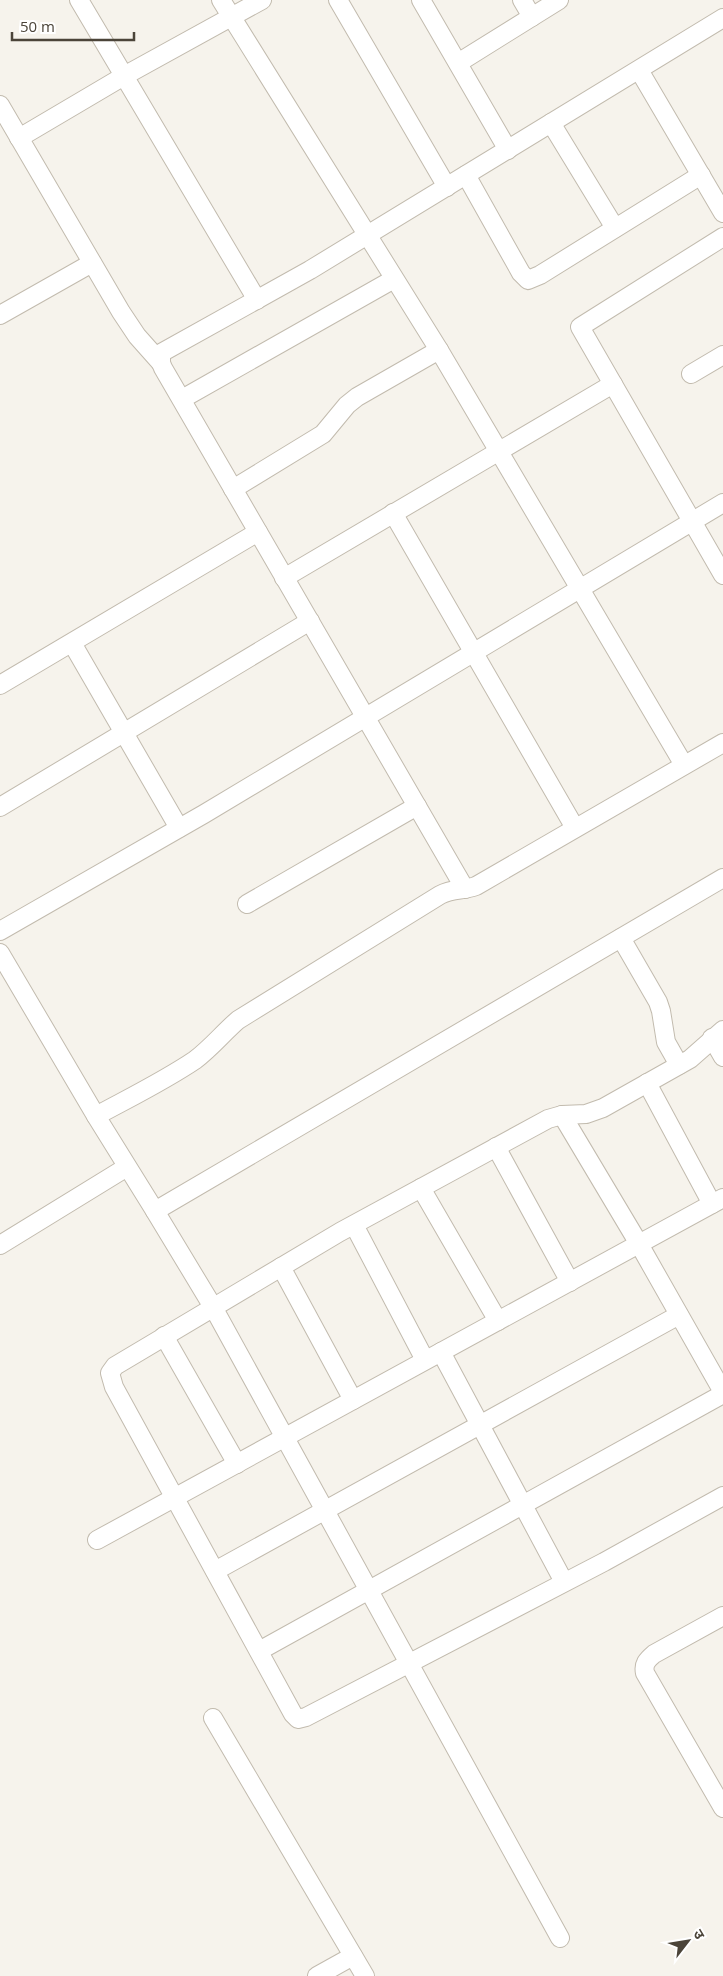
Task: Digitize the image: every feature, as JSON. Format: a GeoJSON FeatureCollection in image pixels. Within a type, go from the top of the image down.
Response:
{"type":"FeatureCollection","features":[{"type":"Feature","properties":{"kind":"street"},"geometry":{"type":"LineString","coordinates":[[79,0],[257,300]]}},
{"type":"Feature","properties":{"kind":"street"},"geometry":{"type":"LineString","coordinates":[[221,0],[439,350],[684,765]]}},
{"type":"Feature","properties":{"kind":"street"},"geometry":{"type":"LineString","coordinates":[[19,138],[124,76],[262,0]]}},
{"type":"Feature","properties":{"kind":"street"},"geometry":{"type":"LineString","coordinates":[[338,0],[447,187]]}},
{"type":"Feature","properties":{"kind":"street"},"geometry":{"type":"LineString","coordinates":[[421,0],[508,150]]}},
{"type":"Feature","properties":{"kind":"street"},"geometry":{"type":"LineString","coordinates":[[522,0],[532,17]]}},
{"type":"Feature","properties":{"kind":"street"},"geometry":{"type":"LineString","coordinates":[[458,63],[559,0]]}},
{"type":"Feature","properties":{"kind":"street"},"geometry":{"type":"LineString","coordinates":[[161,363],[160,353],[164,350],[310,270],[723,18]]}},
{"type":"Feature","properties":{"kind":"street"},"geometry":{"type":"LineString","coordinates":[[639,70],[723,213]]}},
{"type":"Feature","properties":{"kind":"street"},"geometry":{"type":"LineString","coordinates":[[0,105],[129,325],[161,363],[465,889]]}},
{"type":"Feature","properties":{"kind":"street"},"geometry":{"type":"LineString","coordinates":[[551,123],[615,228]]}},
{"type":"Feature","properties":{"kind":"street"},"geometry":{"type":"LineString","coordinates":[[466,175],[521,273],[528,280],[534,279],[701,175]]}},
{"type":"Feature","properties":{"kind":"street"},"geometry":{"type":"LineString","coordinates":[[723,237],[580,326],[723,575]]}},
{"type":"Feature","properties":{"kind":"street"},"geometry":{"type":"LineString","coordinates":[[0,315],[92,263]]}},
{"type":"Feature","properties":{"kind":"street"},"geometry":{"type":"LineString","coordinates":[[182,399],[394,279]]}},
{"type":"Feature","properties":{"kind":"street"},"geometry":{"type":"LineString","coordinates":[[233,489],[323,434],[347,405],[357,397],[439,350]]}},
{"type":"Feature","properties":{"kind":"street"},"geometry":{"type":"LineString","coordinates":[[691,374],[723,355]]}},
{"type":"Feature","properties":{"kind":"street"},"geometry":{"type":"LineString","coordinates":[[284,578],[613,384]]}},
{"type":"Feature","properties":{"kind":"street"},"geometry":{"type":"LineString","coordinates":[[0,931],[179,828],[723,502]]}},
{"type":"Feature","properties":{"kind":"street"},"geometry":{"type":"LineString","coordinates":[[393,513],[575,828]]}},
{"type":"Feature","properties":{"kind":"street"},"geometry":{"type":"LineString","coordinates":[[0,685],[258,532]]}},
{"type":"Feature","properties":{"kind":"street"},"geometry":{"type":"LineString","coordinates":[[0,807],[310,622]]}},
{"type":"Feature","properties":{"kind":"street"},"geometry":{"type":"LineString","coordinates":[[72,643],[179,828]]}},
{"type":"Feature","properties":{"kind":"street"},"geometry":{"type":"LineString","coordinates":[[96,1116],[195,1060],[219,1040],[226,1030],[238,1020],[448,891],[476,886],[723,743]]}},
{"type":"Feature","properties":{"kind":"street"},"geometry":{"type":"LineString","coordinates":[[247,904],[417,806]]}},
{"type":"Feature","properties":{"kind":"street"},"geometry":{"type":"LineString","coordinates":[[155,1211],[723,878]]}},
{"type":"Feature","properties":{"kind":"street"},"geometry":{"type":"LineString","coordinates":[[621,938],[658,1002],[666,1042],[679,1065]]}},
{"type":"Feature","properties":{"kind":"street"},"geometry":{"type":"LineString","coordinates":[[0,953],[96,1116],[213,1307],[324,1512],[560,1938]]}},
{"type":"Feature","properties":{"kind":"street"},"geometry":{"type":"LineString","coordinates":[[718,1034],[700,1052],[594,1111],[586,1114],[562,1115],[548,1119],[354,1225],[164,1336],[115,1366],[110,1373],[114,1387],[293,1714],[298,1719],[306,1718],[723,1496]]}},
{"type":"Feature","properties":{"kind":"street"},"geometry":{"type":"LineString","coordinates":[[718,1034],[723,1057]]}},
{"type":"Feature","properties":{"kind":"street"},"geometry":{"type":"LineString","coordinates":[[97,1540],[717,1201],[646,1083]]}},
{"type":"Feature","properties":{"kind":"street"},"geometry":{"type":"LineString","coordinates":[[259,1651],[723,1393],[639,1244],[562,1115]]}},
{"type":"Feature","properties":{"kind":"street"},"geometry":{"type":"LineString","coordinates":[[496,1147],[570,1282]]}},
{"type":"Feature","properties":{"kind":"street"},"geometry":{"type":"LineString","coordinates":[[0,1244],[128,1167]]}},
{"type":"Feature","properties":{"kind":"street"},"geometry":{"type":"LineString","coordinates":[[421,1188],[498,1321]]}},
{"type":"Feature","properties":{"kind":"street"},"geometry":{"type":"LineString","coordinates":[[354,1225],[425,1360]]}},
{"type":"Feature","properties":{"kind":"street"},"geometry":{"type":"LineString","coordinates":[[281,1267],[352,1400]]}},
{"type":"Feature","properties":{"kind":"street"},"geometry":{"type":"LineString","coordinates":[[215,1571],[680,1315]]}},
{"type":"Feature","properties":{"kind":"street"},"geometry":{"type":"LineString","coordinates":[[164,1336],[237,1464]]}},
{"type":"Feature","properties":{"kind":"street"},"geometry":{"type":"LineString","coordinates":[[441,1352],[564,1582]]}},
{"type":"Feature","properties":{"kind":"street"},"geometry":{"type":"LineString","coordinates":[[723,1616],[654,1654],[645,1662],[644,1668],[645,1673],[723,1808]]}},
{"type":"Feature","properties":{"kind":"street"},"geometry":{"type":"LineString","coordinates":[[213,1718],[364,1976]]}},
{"type":"Feature","properties":{"kind":"street"},"geometry":{"type":"LineString","coordinates":[[317,1976],[353,1956]]}}]}
